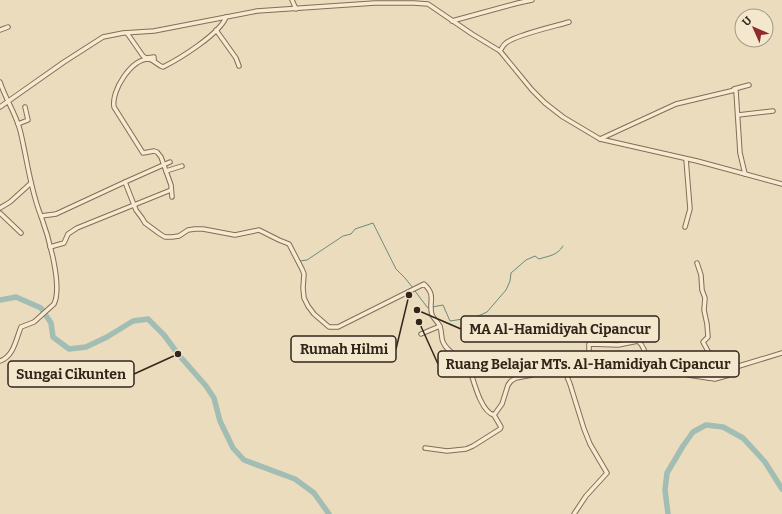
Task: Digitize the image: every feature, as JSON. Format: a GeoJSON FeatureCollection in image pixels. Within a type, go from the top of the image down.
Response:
{"type":"FeatureCollection","features":[{"type":"Feature","properties":{"kind":"street"},"geometry":{"type":"LineString","coordinates":[[292,0],[296,9]]}},
{"type":"Feature","properties":{"kind":"street"},"geometry":{"type":"LineString","coordinates":[[452,21],[532,0]]}},
{"type":"Feature","properties":{"kind":"street"},"geometry":{"type":"LineString","coordinates":[[0,107],[10,102],[64,62],[103,37],[154,31],[257,11],[375,3],[428,4],[500,51],[532,90],[545,103],[563,117],[600,139],[686,159],[782,184]]}},
{"type":"Feature","properties":{"kind":"street"},"geometry":{"type":"LineString","coordinates":[[172,197],[164,164],[157,152],[154,151],[143,153],[114,107],[116,90],[126,74],[136,64],[149,59],[163,66],[173,62],[222,25],[226,17]]}},
{"type":"Feature","properties":{"kind":"street"},"geometry":{"type":"LineString","coordinates":[[500,51],[504,45],[511,40],[569,22]]}},
{"type":"Feature","properties":{"kind":"street"},"geometry":{"type":"LineString","coordinates":[[0,30],[8,27]]}},
{"type":"Feature","properties":{"kind":"street"},"geometry":{"type":"LineString","coordinates":[[216,30],[236,58],[239,66]]}},
{"type":"Feature","properties":{"kind":"street"},"geometry":{"type":"LineString","coordinates":[[127,33],[143,56],[146,58],[154,57],[154,61]]}},
{"type":"Feature","properties":{"kind":"street"},"geometry":{"type":"LineString","coordinates":[[0,82],[4,93],[10,102],[18,124],[31,183],[50,247],[56,285],[55,301],[51,307],[37,320],[21,327],[11,353],[0,361]]}},
{"type":"Feature","properties":{"kind":"street"},"geometry":{"type":"LineString","coordinates":[[600,139],[676,104],[749,85]]}},
{"type":"Feature","properties":{"kind":"street"},"geometry":{"type":"LineString","coordinates":[[733,89],[736,91],[740,153],[745,174]]}},
{"type":"Feature","properties":{"kind":"street"},"geometry":{"type":"LineString","coordinates":[[18,124],[28,120],[25,107]]}},
{"type":"Feature","properties":{"kind":"street"},"geometry":{"type":"LineString","coordinates":[[738,115],[773,111]]}},
{"type":"Feature","properties":{"kind":"street"},"geometry":{"type":"LineString","coordinates":[[685,227],[690,209],[686,159]]}},
{"type":"Feature","properties":{"kind":"street"},"geometry":{"type":"LineString","coordinates":[[41,216],[56,214],[170,162]]}},
{"type":"Feature","properties":{"kind":"street"},"geometry":{"type":"LineString","coordinates":[[166,172],[182,166]]}},
{"type":"Feature","properties":{"kind":"street"},"geometry":{"type":"LineString","coordinates":[[126,182],[135,205],[145,223],[165,237],[179,236],[188,230],[195,229],[235,235],[259,230],[289,244],[304,274],[304,298],[314,314],[329,327],[334,328],[342,325],[421,284],[426,286],[430,291],[432,316],[440,326],[444,345],[470,369],[474,383],[484,406],[489,413],[494,415],[501,428],[473,446],[447,451],[425,448]]}},
{"type":"Feature","properties":{"kind":"street"},"geometry":{"type":"LineString","coordinates":[[0,208],[10,202],[31,183]]}},
{"type":"Feature","properties":{"kind":"street"},"geometry":{"type":"LineString","coordinates":[[50,247],[64,243],[68,234],[77,228],[171,190]]}},
{"type":"Feature","properties":{"kind":"street"},"geometry":{"type":"LineString","coordinates":[[0,213],[21,233]]}},
{"type":"Feature","properties":{"kind":"street"},"geometry":{"type":"LineString","coordinates":[[697,262],[701,275],[702,290],[705,298],[704,310],[708,324],[708,337],[703,342],[715,364],[709,372],[708,378]]}},
{"type":"Feature","properties":{"kind":"street"},"geometry":{"type":"LineString","coordinates":[[421,334],[440,326]]}},
{"type":"Feature","properties":{"kind":"street"},"geometry":{"type":"LineString","coordinates":[[588,361],[589,344],[618,345],[638,341],[641,343],[645,352],[646,362]]}},
{"type":"Feature","properties":{"kind":"street"},"geometry":{"type":"LineString","coordinates":[[494,415],[502,404],[508,385],[511,381],[516,378],[532,375],[572,361],[588,361],[607,364],[646,362],[665,366],[688,375],[715,379],[729,375],[739,366],[782,353]]}},
{"type":"Feature","properties":{"kind":"street"},"geometry":{"type":"LineString","coordinates":[[562,364],[590,444],[607,473],[586,496],[574,514]]}},
{"type":"Feature","properties":{"kind":"waterway"},"geometry":{"type":"LineString","coordinates":[[292,247],[300,261],[307,260],[343,236],[351,234],[355,229],[373,223],[396,269],[413,288]]}},
{"type":"Feature","properties":{"kind":"waterway"},"geometry":{"type":"LineString","coordinates":[[432,307],[443,305],[450,321],[476,317],[487,312],[506,290],[510,281],[511,273],[526,260],[535,256],[539,259],[552,255],[558,252],[563,246]]}},
{"type":"Feature","properties":{"kind":"waterway"},"geometry":{"type":"LineString","coordinates":[[415,291],[429,308]]}},
{"type":"Feature","properties":{"kind":"waterway"},"geometry":{"type":"LineString","coordinates":[[0,300],[16,297],[41,308],[51,323],[53,337],[69,349],[86,347],[107,337],[133,321],[148,319],[164,335],[178,354],[206,386],[214,398],[220,421],[233,448],[244,460],[295,479],[314,493],[329,514]]}},
{"type":"Feature","properties":{"kind":"waterway"},"geometry":{"type":"LineString","coordinates":[[668,514],[665,490],[667,473],[693,432],[706,425],[723,427],[743,438],[765,462],[782,489]]}},
{"type":"Feature","properties":{"kind":"place","name":"Rumah Hilmi"},"geometry":{"type":"Point","coordinates":[409,295]}},
{"type":"Feature","properties":{"kind":"place","name":"MA Al-Hamidiyah Cipancur"},"geometry":{"type":"Point","coordinates":[417,310]}},
{"type":"Feature","properties":{"kind":"place","name":"Ruang Belajar MTs. Al-Hamidiyah Cipancur"},"geometry":{"type":"Point","coordinates":[419,322]}},
{"type":"Feature","properties":{"kind":"place","name":"Sungai Cikunten"},"geometry":{"type":"Point","coordinates":[178,354]}}]}
